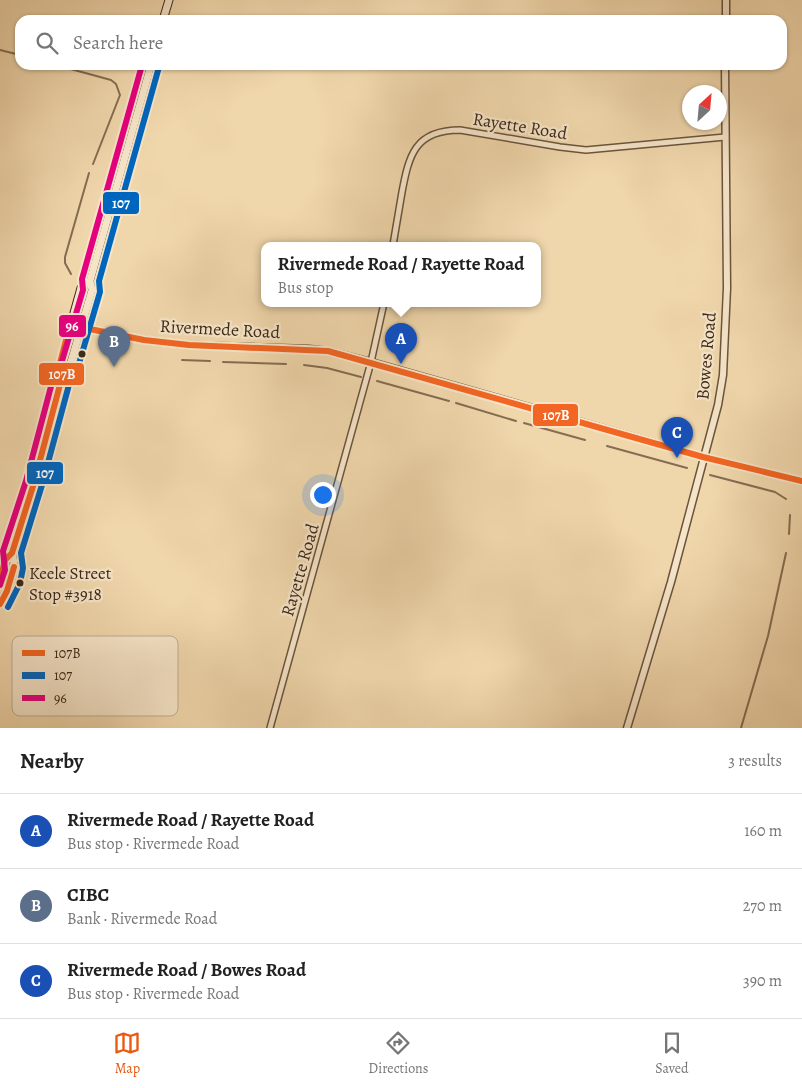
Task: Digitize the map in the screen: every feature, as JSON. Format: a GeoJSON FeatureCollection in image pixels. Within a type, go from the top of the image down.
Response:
{"type":"FeatureCollection","features":[{"type":"Feature","properties":{"kind":"main road"},"geometry":{"type":"LineString","coordinates":[[164,15],[169,0]]}},
{"type":"Feature","properties":{"kind":"main road"},"geometry":{"type":"LineString","coordinates":[[0,580],[5,560],[12,553],[34,483],[62,377],[70,365],[92,290],[90,281],[150,70]]}},
{"type":"Feature","properties":{"kind":"main road"},"geometry":{"type":"LineString","coordinates":[[62,377],[60,363],[70,325],[81,288],[90,281]]}},
{"type":"Feature","properties":{"kind":"main road"},"geometry":{"type":"LineString","coordinates":[[1,598],[7,591],[15,563],[12,553]]}},
{"type":"Feature","properties":{"kind":"street"},"geometry":{"type":"LineString","coordinates":[[726,0],[726,15]]}},
{"type":"Feature","properties":{"kind":"street","name":"Bowes Road"},"geometry":{"type":"LineString","coordinates":[[627,728],[671,582],[718,405],[724,353],[727,288],[726,70]]}},
{"type":"Feature","properties":{"kind":"street","name":"Rayette Road"},"geometry":{"type":"LineString","coordinates":[[394,242],[408,160],[416,147],[436,133],[447,130],[460,130],[586,150],[725,138]]}},
{"type":"Feature","properties":{"kind":"street","name":"Rayette Road"},"geometry":{"type":"LineString","coordinates":[[270,728],[371,362],[383,307]]}},
{"type":"Feature","properties":{"kind":"street","name":"Rivermede Road"},"geometry":{"type":"LineString","coordinates":[[70,325],[144,340],[189,345],[328,351],[703,457],[802,481]]}},
{"type":"Feature","properties":{"kind":"waterway"},"geometry":{"type":"LineString","coordinates":[[0,50],[15,54]]}},
{"type":"Feature","properties":{"kind":"waterway"},"geometry":{"type":"LineString","coordinates":[[74,70],[111,80],[116,84],[120,95],[93,164]]}},
{"type":"Feature","properties":{"kind":"waterway"},"geometry":{"type":"LineString","coordinates":[[71,274],[65,263],[65,257],[89,173]]}},
{"type":"Feature","properties":{"kind":"waterway"},"geometry":{"type":"LineString","coordinates":[[182,360],[210,361]]}},
{"type":"Feature","properties":{"kind":"waterway"},"geometry":{"type":"LineString","coordinates":[[223,362],[286,364]]}},
{"type":"Feature","properties":{"kind":"waterway"},"geometry":{"type":"LineString","coordinates":[[304,365],[327,368],[361,377]]}},
{"type":"Feature","properties":{"kind":"waterway"},"geometry":{"type":"LineString","coordinates":[[377,381],[449,401]]}},
{"type":"Feature","properties":{"kind":"waterway"},"geometry":{"type":"LineString","coordinates":[[456,403],[516,421]]}},
{"type":"Feature","properties":{"kind":"waterway"},"geometry":{"type":"LineString","coordinates":[[524,423],[585,440]]}},
{"type":"Feature","properties":{"kind":"waterway"},"geometry":{"type":"LineString","coordinates":[[607,446],[687,468]]}},
{"type":"Feature","properties":{"kind":"waterway"},"geometry":{"type":"LineString","coordinates":[[710,475],[775,492],[786,499]]}},
{"type":"Feature","properties":{"kind":"waterway"},"geometry":{"type":"LineString","coordinates":[[789,534],[790,515]]}},
{"type":"Feature","properties":{"kind":"waterway"},"geometry":{"type":"LineString","coordinates":[[741,728],[768,636],[786,553]]}},
{"type":"Feature","properties":{"kind":"transit line","name":"96"},"geometry":{"type":"LineString","coordinates":[[0,585],[5,570],[3,551],[26,481],[54,375],[62,361],[83,290],[82,279],[141,70]]}},
{"type":"Feature","properties":{"kind":"transit line","name":"107"},"geometry":{"type":"LineString","coordinates":[[8,607],[20,583],[23,568],[21,553],[42,485],[70,381],[78,367],[100,292],[99,281],[158,70]]}},
{"type":"Feature","properties":{"kind":"transit line","name":"107B"},"geometry":{"type":"LineString","coordinates":[[0,581],[5,560],[12,553],[34,483],[62,377],[60,363],[70,325],[144,340],[189,345],[328,351],[703,457],[802,481]]}},
{"type":"Feature","properties":{"kind":"transit line","name":"107B"},"geometry":{"type":"LineString","coordinates":[[0,604],[7,591],[14,567]]}},
{"type":"Feature","properties":{"kind":"place","name":"Rivermede Road / Rayette Road"},"geometry":{"type":"Point","coordinates":[401,364]}},
{"type":"Feature","properties":{"kind":"place","name":"CIBC"},"geometry":{"type":"Point","coordinates":[114,367]}},
{"type":"Feature","properties":{"kind":"place","name":"Rivermede Road / Bowes Road"},"geometry":{"type":"Point","coordinates":[677,458]}},
{"type":"Feature","properties":{"kind":"place","name":"Keele Street Stop #3918"},"geometry":{"type":"Point","coordinates":[20,583]}}]}
